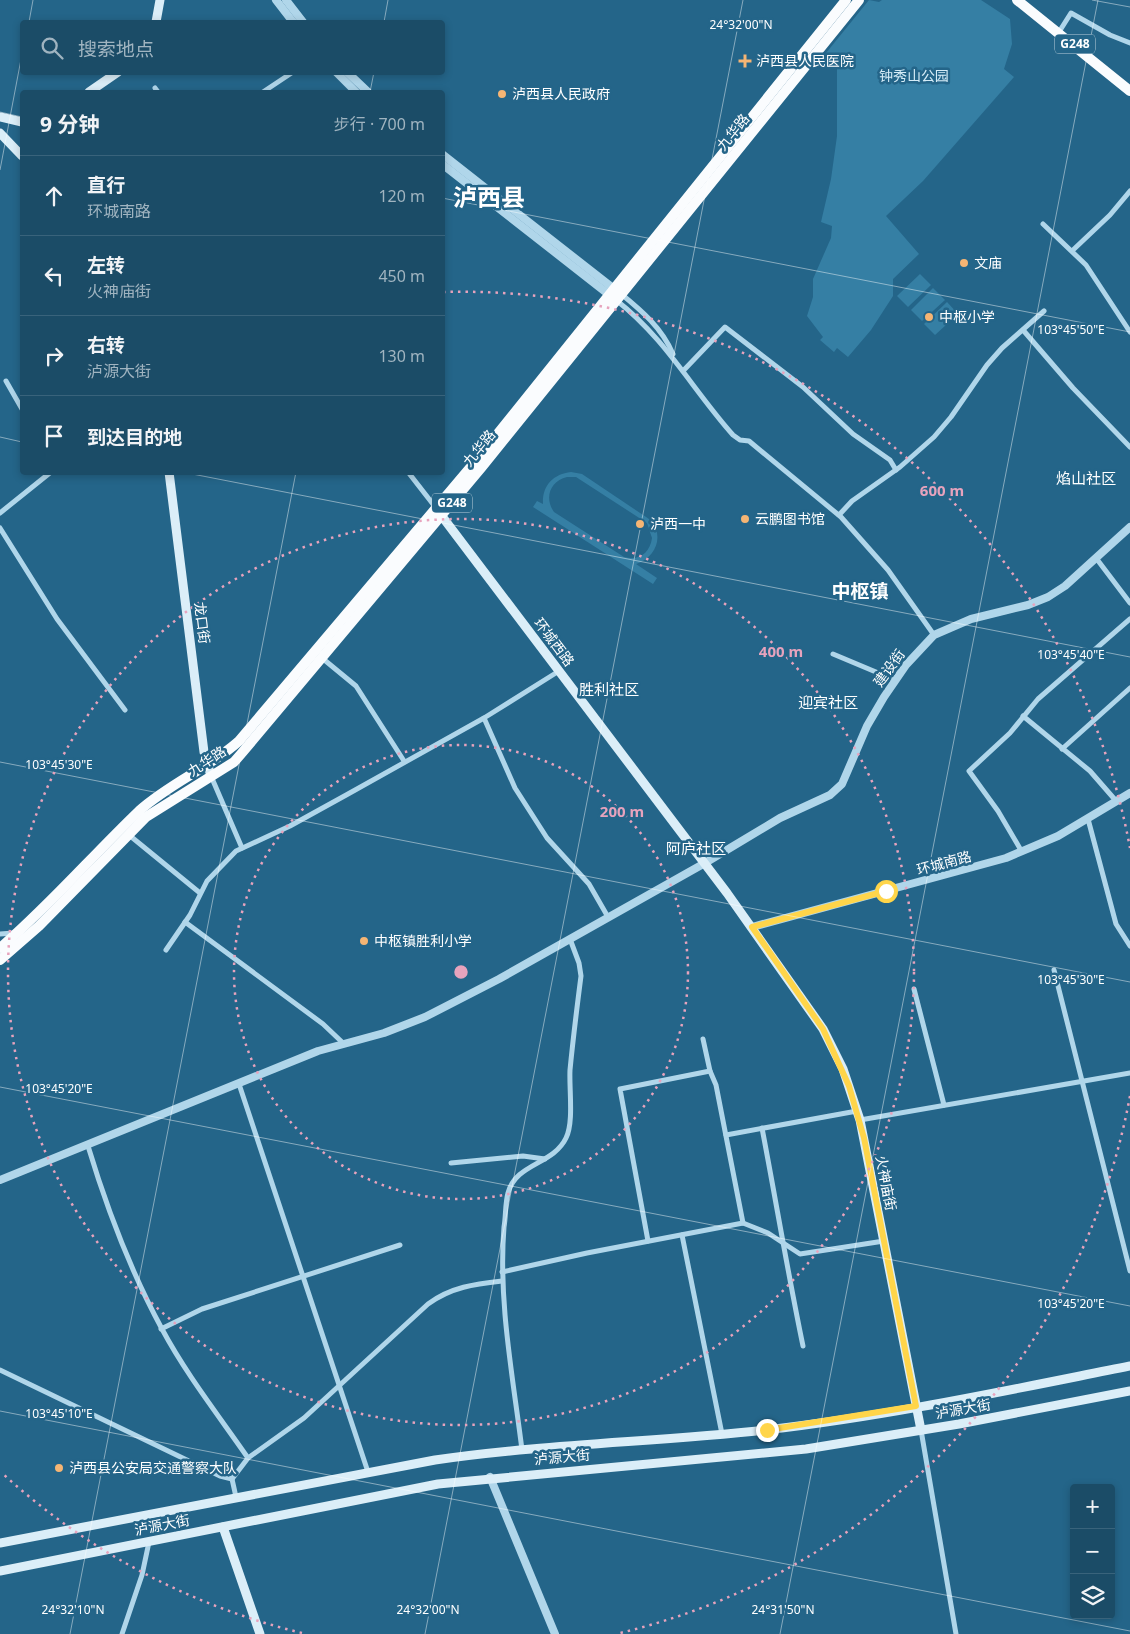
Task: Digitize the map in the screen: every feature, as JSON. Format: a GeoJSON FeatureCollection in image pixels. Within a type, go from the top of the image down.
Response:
{"type":"FeatureCollection","features":[{"type":"Feature","properties":{"kind":"highway","name":"九华路"},"geometry":{"type":"LineString","coordinates":[[0,960],[40,926],[158,808],[234,762],[322,658],[614,294],[846,0]]}},
{"type":"Feature","properties":{"kind":"highway","name":"九华路"},"geometry":{"type":"LineString","coordinates":[[614,294],[859,0]]}},
{"type":"Feature","properties":{"kind":"highway","name":"G248"},"geometry":{"type":"LineString","coordinates":[[1017,0],[1130,91]]}},
{"type":"Feature","properties":{"kind":"highway","name":"九华路"},"geometry":{"type":"LineString","coordinates":[[0,948],[70,884],[140,811],[166,789],[226,753],[239,741],[438,512]]}},
{"type":"Feature","properties":{"kind":"main road"},"geometry":{"type":"LineString","coordinates":[[156,20],[160,0]]}},
{"type":"Feature","properties":{"kind":"main road"},"geometry":{"type":"LineString","coordinates":[[92,90],[114,75]]}},
{"type":"Feature","properties":{"kind":"main road"},"geometry":{"type":"LineString","coordinates":[[0,117],[20,122]]}},
{"type":"Feature","properties":{"kind":"main road"},"geometry":{"type":"LineString","coordinates":[[0,133],[20,154]]}},
{"type":"Feature","properties":{"kind":"main road","name":"龙口街"},"geometry":{"type":"LineString","coordinates":[[169,475],[202,742],[211,776]]}},
{"type":"Feature","properties":{"kind":"main road","name":"环城西路"},"geometry":{"type":"LineString","coordinates":[[438,512],[705,863]]}},
{"type":"Feature","properties":{"kind":"main road","name":"火神庙街"},"geometry":{"type":"LineString","coordinates":[[705,863],[823,1029],[843,1069],[858,1116],[921,1430]]}},
{"type":"Feature","properties":{"kind":"main road","name":"泸源大街"},"geometry":{"type":"LineString","coordinates":[[0,1544],[236,1497],[452,1457],[722,1434],[803,1425],[1130,1366]]}},
{"type":"Feature","properties":{"kind":"main road","name":"泸源大街"},"geometry":{"type":"LineString","coordinates":[[0,1571],[388,1493],[490,1477],[770,1454],[921,1430],[1130,1391]]}},
{"type":"Feature","properties":{"kind":"main road"},"geometry":{"type":"LineString","coordinates":[[223,1527],[260,1634]]}},
{"type":"Feature","properties":{"kind":"street"},"geometry":{"type":"LineString","coordinates":[[276,0],[291,20]]}},
{"type":"Feature","properties":{"kind":"street"},"geometry":{"type":"LineString","coordinates":[[286,0],[301,20]]}},
{"type":"Feature","properties":{"kind":"street"},"geometry":{"type":"LineString","coordinates":[[1059,32],[1071,12],[1110,35],[1130,43]]}},
{"type":"Feature","properties":{"kind":"street"},"geometry":{"type":"LineString","coordinates":[[267,90],[289,75]]}},
{"type":"Feature","properties":{"kind":"street"},"geometry":{"type":"LineString","coordinates":[[339,75],[354,90]]}},
{"type":"Feature","properties":{"kind":"street"},"geometry":{"type":"LineString","coordinates":[[350,75],[366,90]]}},
{"type":"Feature","properties":{"kind":"street"},"geometry":{"type":"LineString","coordinates":[[445,156],[614,294],[675,359],[733,435],[740,440],[749,441],[839,515],[888,570],[934,636]]}},
{"type":"Feature","properties":{"kind":"street"},"geometry":{"type":"LineString","coordinates":[[445,166],[614,294]]}},
{"type":"Feature","properties":{"kind":"street"},"geometry":{"type":"LineString","coordinates":[[1072,250],[1110,215],[1130,192]]}},
{"type":"Feature","properties":{"kind":"street"},"geometry":{"type":"LineString","coordinates":[[1043,224],[1086,265],[1130,332]]}},
{"type":"Feature","properties":{"kind":"street"},"geometry":{"type":"LineString","coordinates":[[839,515],[852,501],[896,470],[943,427],[988,365],[1044,311]]}},
{"type":"Feature","properties":{"kind":"street"},"geometry":{"type":"LineString","coordinates":[[683,371],[725,327],[803,387],[853,434],[890,460],[896,470]]}},
{"type":"Feature","properties":{"kind":"street"},"geometry":{"type":"LineString","coordinates":[[1023,330],[1073,388],[1130,447]]}},
{"type":"Feature","properties":{"kind":"street"},"geometry":{"type":"LineString","coordinates":[[6,381],[20,406]]}},
{"type":"Feature","properties":{"kind":"street"},"geometry":{"type":"LineString","coordinates":[[0,512],[47,475]]}},
{"type":"Feature","properties":{"kind":"street"},"geometry":{"type":"LineString","coordinates":[[410,475],[438,512]]}},
{"type":"Feature","properties":{"kind":"street","name":"建设街"},"geometry":{"type":"LineString","coordinates":[[0,1180],[88,1146],[318,1051],[384,1033],[425,1017],[498,980],[705,863],[780,818],[836,791],[842,784],[867,726],[895,680],[918,650],[934,636],[971,619],[1028,605],[1048,597],[1065,586],[1130,527]]}},
{"type":"Feature","properties":{"kind":"street"},"geometry":{"type":"LineString","coordinates":[[0,528],[57,619],[124,710]]}},
{"type":"Feature","properties":{"kind":"street"},"geometry":{"type":"LineString","coordinates":[[1096,558],[1130,603]]}},
{"type":"Feature","properties":{"kind":"street"},"geometry":{"type":"LineString","coordinates":[[1022,852],[998,811],[969,771],[1010,733],[1038,699],[1130,619]]}},
{"type":"Feature","properties":{"kind":"street"},"geometry":{"type":"LineString","coordinates":[[833,654],[895,680]]}},
{"type":"Feature","properties":{"kind":"street"},"geometry":{"type":"LineString","coordinates":[[322,658],[356,686],[404,761]]}},
{"type":"Feature","properties":{"kind":"street"},"geometry":{"type":"LineString","coordinates":[[166,950],[200,893],[220,865],[242,848],[290,826],[484,718],[559,671]]}},
{"type":"Feature","properties":{"kind":"street"},"geometry":{"type":"LineString","coordinates":[[1062,749],[1130,688]]}},
{"type":"Feature","properties":{"kind":"street"},"geometry":{"type":"LineString","coordinates":[[1024,716],[1090,771],[1116,802]]}},
{"type":"Feature","properties":{"kind":"street"},"geometry":{"type":"LineString","coordinates":[[484,718],[515,788],[547,838],[580,872],[608,917]]}},
{"type":"Feature","properties":{"kind":"street"},"geometry":{"type":"LineString","coordinates":[[211,776],[242,848]]}},
{"type":"Feature","properties":{"kind":"street","name":"环城南路"},"geometry":{"type":"LineString","coordinates":[[752,927],[968,870],[1022,852],[1044,843],[1088,819],[1130,793]]}},
{"type":"Feature","properties":{"kind":"street"},"geometry":{"type":"LineString","coordinates":[[1088,819],[1116,924],[1130,946]]}},
{"type":"Feature","properties":{"kind":"street"},"geometry":{"type":"LineString","coordinates":[[129,835],[200,893]]}},
{"type":"Feature","properties":{"kind":"street"},"geometry":{"type":"LineString","coordinates":[[184,922],[323,1024],[342,1043]]}},
{"type":"Feature","properties":{"kind":"street"},"geometry":{"type":"LineString","coordinates":[[0,934],[17,933]]}},
{"type":"Feature","properties":{"kind":"street"},"geometry":{"type":"LineString","coordinates":[[522,1450],[502,1281],[507,1198],[511,1185],[520,1172],[545,1159],[562,1145],[570,1126],[570,1070],[581,976],[579,963],[570,939]]}},
{"type":"Feature","properties":{"kind":"street"},"geometry":{"type":"LineString","coordinates":[[1054,970],[1130,1271]]}},
{"type":"Feature","properties":{"kind":"street"},"geometry":{"type":"LineString","coordinates":[[914,989],[944,1105]]}},
{"type":"Feature","properties":{"kind":"street"},"geometry":{"type":"LineString","coordinates":[[703,1039],[710,1071],[716,1085],[743,1223]]}},
{"type":"Feature","properties":{"kind":"street"},"geometry":{"type":"LineString","coordinates":[[648,1241],[620,1089],[710,1071]]}},
{"type":"Feature","properties":{"kind":"street"},"geometry":{"type":"LineString","coordinates":[[726,1135],[762,1128],[944,1105],[1130,1073]]}},
{"type":"Feature","properties":{"kind":"street"},"geometry":{"type":"LineString","coordinates":[[239,1084],[368,1472]]}},
{"type":"Feature","properties":{"kind":"street"},"geometry":{"type":"LineString","coordinates":[[762,1128],[782,1243],[803,1346]]}},
{"type":"Feature","properties":{"kind":"street"},"geometry":{"type":"LineString","coordinates":[[88,1146],[109,1214],[161,1328],[194,1381],[248,1458]]}},
{"type":"Feature","properties":{"kind":"street"},"geometry":{"type":"LineString","coordinates":[[451,1163],[523,1156],[545,1159]]}},
{"type":"Feature","properties":{"kind":"street"},"geometry":{"type":"LineString","coordinates":[[502,1272],[743,1223],[761,1230],[794,1252],[806,1254],[884,1242]]}},
{"type":"Feature","properties":{"kind":"street"},"geometry":{"type":"LineString","coordinates":[[682,1235],[722,1434]]}},
{"type":"Feature","properties":{"kind":"street"},"geometry":{"type":"LineString","coordinates":[[161,1328],[202,1309],[400,1245]]}},
{"type":"Feature","properties":{"kind":"street"},"geometry":{"type":"LineString","coordinates":[[236,1497],[232,1479],[248,1458],[304,1418],[436,1298],[460,1287],[502,1281]]}},
{"type":"Feature","properties":{"kind":"street"},"geometry":{"type":"LineString","coordinates":[[0,1370],[220,1476],[232,1479]]}},
{"type":"Feature","properties":{"kind":"street"},"geometry":{"type":"LineString","coordinates":[[921,1430],[956,1634]]}},
{"type":"Feature","properties":{"kind":"street"},"geometry":{"type":"LineString","coordinates":[[490,1477],[556,1634]]}},
{"type":"Feature","properties":{"kind":"street"},"geometry":{"type":"LineString","coordinates":[[122,1634],[142,1575],[149,1542]]}},
{"type":"Feature","properties":{"kind":"green space","name":"钟秀山公园"},"geometry":{"type":"Polygon","coordinates":[[[869,0],[879,2],[882,0],[981,0],[1010,19],[1012,44],[1004,69],[1014,77],[923,181],[886,216],[919,254],[893,279],[893,296],[871,330],[848,357],[837,348],[834,352],[820,340],[823,337],[807,316],[813,297],[813,279],[831,238],[832,226],[821,222],[831,179],[837,136],[837,68],[822,58],[869,0]]]}},
{"type":"Feature","properties":{"kind":"green space"},"geometry":{"type":"Polygon","coordinates":[[[920,274],[931,285],[908,307],[897,296],[920,274]]]}},
{"type":"Feature","properties":{"kind":"green space"},"geometry":{"type":"Polygon","coordinates":[[[933,288],[945,300],[922,321],[911,310],[933,288]]]}},
{"type":"Feature","properties":{"kind":"green space"},"geometry":{"type":"Polygon","coordinates":[[[947,302],[958,314],[935,335],[924,324],[947,302]]]}},
{"type":"Feature","properties":{"kind":"green space"},"geometry":{"type":"Polygon","coordinates":[[[565,473],[582,474],[652,521],[656,527],[656,547],[648,557],[636,564],[657,578],[653,584],[533,507],[537,501],[543,504],[544,492],[547,486],[554,478],[565,473]],[[576,477],[561,479],[553,486],[550,491],[549,501],[554,512],[624,557],[634,558],[643,555],[649,548],[652,538],[647,523],[576,477]]]}},
{"type":"Feature","properties":{"kind":"place","name":"泸西县人民医院"},"geometry":{"type":"Point","coordinates":[745,61]}},
{"type":"Feature","properties":{"kind":"place","name":"泸西县人民政府"},"geometry":{"type":"Point","coordinates":[502,94]}},
{"type":"Feature","properties":{"kind":"place","name":"文庙"},"geometry":{"type":"Point","coordinates":[964,263]}},
{"type":"Feature","properties":{"kind":"place","name":"中枢小学"},"geometry":{"type":"Point","coordinates":[929,317]}},
{"type":"Feature","properties":{"kind":"place","name":"云鹏图书馆"},"geometry":{"type":"Point","coordinates":[745,519]}},
{"type":"Feature","properties":{"kind":"place","name":"泸西一中"},"geometry":{"type":"Point","coordinates":[640,524]}},
{"type":"Feature","properties":{"kind":"place","name":"中枢镇胜利小学"},"geometry":{"type":"Point","coordinates":[364,941]}},
{"type":"Feature","properties":{"kind":"place","name":"泸西县公安局交通警察大队"},"geometry":{"type":"Point","coordinates":[59,1468]}},
{"type":"Feature","properties":{"kind":"district","name":"泸西县"},"geometry":{"type":"Point","coordinates":[489,198]}},
{"type":"Feature","properties":{"kind":"district","name":"焰山社区"},"geometry":{"type":"Point","coordinates":[1086,479]}},
{"type":"Feature","properties":{"kind":"district","name":"中枢镇"},"geometry":{"type":"Point","coordinates":[860,591]}},
{"type":"Feature","properties":{"kind":"district","name":"胜利社区"},"geometry":{"type":"Point","coordinates":[609,690]}},
{"type":"Feature","properties":{"kind":"district","name":"迎宾社区"},"geometry":{"type":"Point","coordinates":[828,703]}},
{"type":"Feature","properties":{"kind":"district","name":"阿庐社区"},"geometry":{"type":"Point","coordinates":[696,849]}},
{"type":"Feature","properties":{"kind":"route"},"geometry":{"type":"LineString","coordinates":[[767,1430],[916,1406],[864,1138],[849,1086],[823,1029],[752,927],[886,891]]}}]}
